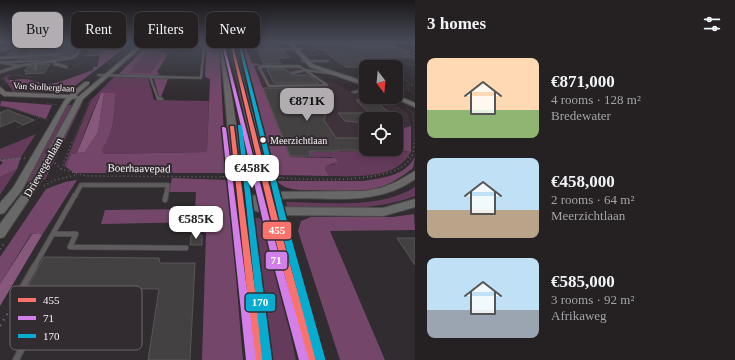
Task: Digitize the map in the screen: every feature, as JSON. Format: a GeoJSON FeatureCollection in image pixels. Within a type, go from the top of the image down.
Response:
{"type":"FeatureCollection","features":[{"type":"Feature","properties":{"kind":"main road"},"geometry":{"type":"LineString","coordinates":[[224,59],[259,360]]}},
{"type":"Feature","properties":{"kind":"main road"},"geometry":{"type":"LineString","coordinates":[[235,59],[312,360]]}},
{"type":"Feature","properties":{"kind":"street"},"geometry":{"type":"LineString","coordinates":[[0,74],[20,66],[66,59]]}},
{"type":"Feature","properties":{"kind":"street"},"geometry":{"type":"LineString","coordinates":[[78,98],[98,75],[117,59]]}},
{"type":"Feature","properties":{"kind":"street"},"geometry":{"type":"LineString","coordinates":[[78,98],[125,59]]}},
{"type":"Feature","properties":{"kind":"street"},"geometry":{"type":"LineString","coordinates":[[304,59],[312,66],[359,84]]}},
{"type":"Feature","properties":{"kind":"street"},"geometry":{"type":"LineString","coordinates":[[54,61],[55,64],[66,67]]}},
{"type":"Feature","properties":{"kind":"street"},"geometry":{"type":"LineString","coordinates":[[1,62],[20,66]]}},
{"type":"Feature","properties":{"kind":"street"},"geometry":{"type":"LineString","coordinates":[[0,66],[10,64]]}},
{"type":"Feature","properties":{"kind":"street"},"geometry":{"type":"LineString","coordinates":[[354,92],[359,90]]}},
{"type":"Feature","properties":{"kind":"street","name":"Van Stolberglaan"},"geometry":{"type":"LineString","coordinates":[[1,94],[78,98]]}},
{"type":"Feature","properties":{"kind":"street","name":"Driewegenlaan"},"geometry":{"type":"LineString","coordinates":[[0,210],[17,190],[78,98]]}},
{"type":"Feature","properties":{"kind":"street","name":"Driewegenlaan"},"geometry":{"type":"LineString","coordinates":[[0,233],[35,183],[78,98]]}},
{"type":"Feature","properties":{"kind":"street"},"geometry":{"type":"LineString","coordinates":[[403,101],[415,108]]}},
{"type":"Feature","properties":{"kind":"street"},"geometry":{"type":"LineString","coordinates":[[271,204],[383,192],[402,185],[415,174]]}},
{"type":"Feature","properties":{"kind":"street"},"geometry":{"type":"LineString","coordinates":[[240,204],[271,204],[383,212],[402,208],[415,203]]}},
{"type":"Feature","properties":{"kind":"lane"},"geometry":{"type":"LineString","coordinates":[[98,75],[201,78],[203,59]]}},
{"type":"Feature","properties":{"kind":"lane"},"geometry":{"type":"LineString","coordinates":[[306,62],[328,61]]}},
{"type":"Feature","properties":{"kind":"lane"},"geometry":{"type":"LineString","coordinates":[[1,62],[36,64]]}},
{"type":"Feature","properties":{"kind":"lane"},"geometry":{"type":"LineString","coordinates":[[299,66],[302,70],[326,85],[269,86],[260,67],[299,66]]}},
{"type":"Feature","properties":{"kind":"lane"},"geometry":{"type":"LineString","coordinates":[[292,73],[302,70],[312,70],[334,74]]}},
{"type":"Feature","properties":{"kind":"lane"},"geometry":{"type":"LineString","coordinates":[[150,77],[158,99],[162,99]]}},
{"type":"Feature","properties":{"kind":"lane"},"geometry":{"type":"LineString","coordinates":[[24,286],[81,186],[168,185],[165,200]]}},
{"type":"Feature","properties":{"kind":"lane"},"geometry":{"type":"LineString","coordinates":[[54,234],[76,234],[70,247],[186,248]]}},
{"type":"Feature","properties":{"kind":"lane"},"geometry":{"type":"LineString","coordinates":[[16,360],[21,350]]}},
{"type":"Feature","properties":{"kind":"path"},"geometry":{"type":"LineString","coordinates":[[108,65],[115,59]]}},
{"type":"Feature","properties":{"kind":"path"},"geometry":{"type":"LineString","coordinates":[[132,71],[142,59]]}},
{"type":"Feature","properties":{"kind":"path"},"geometry":{"type":"LineString","coordinates":[[378,59],[415,59]]}},
{"type":"Feature","properties":{"kind":"path"},"geometry":{"type":"LineString","coordinates":[[346,61],[350,62]]}},
{"type":"Feature","properties":{"kind":"path"},"geometry":{"type":"LineString","coordinates":[[403,63],[415,65]]}},
{"type":"Feature","properties":{"kind":"path"},"geometry":{"type":"LineString","coordinates":[[15,74],[33,78]]}},
{"type":"Feature","properties":{"kind":"path"},"geometry":{"type":"LineString","coordinates":[[403,78],[414,85]]}},
{"type":"Feature","properties":{"kind":"path"},"geometry":{"type":"LineString","coordinates":[[406,85],[409,88],[408,90]]}},
{"type":"Feature","properties":{"kind":"path"},"geometry":{"type":"LineString","coordinates":[[408,85],[414,85]]}},
{"type":"Feature","properties":{"kind":"path"},"geometry":{"type":"LineString","coordinates":[[403,89],[415,94]]}},
{"type":"Feature","properties":{"kind":"path"},"geometry":{"type":"LineString","coordinates":[[61,169],[78,98]]}},
{"type":"Feature","properties":{"kind":"path"},"geometry":{"type":"LineString","coordinates":[[0,112],[10,108],[46,120],[52,120]]}},
{"type":"Feature","properties":{"kind":"path"},"geometry":{"type":"LineString","coordinates":[[271,162],[275,162],[280,178],[359,178],[379,176],[399,170],[411,159],[415,149],[415,108]]}},
{"type":"Feature","properties":{"kind":"path"},"geometry":{"type":"LineString","coordinates":[[0,109],[4,110]]}},
{"type":"Feature","properties":{"kind":"path"},"geometry":{"type":"LineString","coordinates":[[17,128],[40,118]]}},
{"type":"Feature","properties":{"kind":"path"},"geometry":{"type":"LineString","coordinates":[[403,154],[411,159]]}},
{"type":"Feature","properties":{"kind":"path"},"geometry":{"type":"LineString","coordinates":[[0,160],[29,158]]}},
{"type":"Feature","properties":{"kind":"path","name":"Boerhaavepad"},"geometry":{"type":"LineString","coordinates":[[56,164],[61,169],[86,176],[224,177],[222,166],[227,163]]}},
{"type":"Feature","properties":{"kind":"path"},"geometry":{"type":"LineString","coordinates":[[0,326],[10,309]]}},
{"type":"Feature","properties":{"kind":"shaded area"},"geometry":{"type":"Polygon","coordinates":[[[99,59],[111,59],[68,91],[39,87],[15,80],[27,79],[45,84],[56,83],[93,70],[93,67],[97,67],[99,59]]]}},
{"type":"Feature","properties":{"kind":"shaded area"},"geometry":{"type":"Polygon","coordinates":[[[134,59],[140,59],[129,73],[151,73],[160,59],[165,59],[157,72],[160,74],[154,76],[118,75],[134,59]]]}},
{"type":"Feature","properties":{"kind":"shaded area"},"geometry":{"type":"Polygon","coordinates":[[[139,59],[160,59],[151,73],[129,73],[139,59]]]}},
{"type":"Feature","properties":{"kind":"shaded area"},"geometry":{"type":"Polygon","coordinates":[[[206,59],[220,59],[226,173],[74,173],[66,167],[71,154],[85,152],[98,132],[104,93],[115,93],[115,108],[111,130],[102,150],[104,154],[207,152],[210,79],[205,77],[206,59]]]}},
{"type":"Feature","properties":{"kind":"shaded area"},"geometry":{"type":"Polygon","coordinates":[[[241,59],[250,59],[252,63],[261,64],[254,66],[290,157],[335,158],[338,162],[326,166],[325,169],[329,176],[275,175],[241,59]]]}},
{"type":"Feature","properties":{"kind":"shaded area"},"geometry":{"type":"Polygon","coordinates":[[[261,64],[302,65],[307,70],[326,81],[337,84],[350,91],[355,89],[359,90],[359,104],[394,104],[408,113],[411,126],[403,128],[403,112],[359,112],[359,156],[290,157],[253,66],[261,64]]]}},
{"type":"Feature","properties":{"kind":"shaded area"},"geometry":{"type":"Polygon","coordinates":[[[8,75],[13,75],[7,77],[14,87],[22,89],[68,91],[13,91],[3,78],[8,75]]]}},
{"type":"Feature","properties":{"kind":"shaded area"},"geometry":{"type":"Polygon","coordinates":[[[115,76],[148,78],[154,100],[209,101],[207,152],[104,154],[102,150],[109,136],[113,123],[115,93],[101,93],[77,153],[71,154],[66,167],[64,166],[91,100],[115,76]]]}},
{"type":"Feature","properties":{"kind":"shaded area"},"geometry":{"type":"Polygon","coordinates":[[[154,79],[168,79],[161,97],[159,97],[154,79]]]}},
{"type":"Feature","properties":{"kind":"shaded area"},"geometry":{"type":"Polygon","coordinates":[[[9,80],[15,80],[39,87],[60,89],[14,87],[9,80]]]}},
{"type":"Feature","properties":{"kind":"shaded area"},"geometry":{"type":"Polygon","coordinates":[[[231,90],[239,91],[258,190],[254,190],[252,188],[239,112],[231,90]]]}},
{"type":"Feature","properties":{"kind":"shaded area"},"geometry":{"type":"Polygon","coordinates":[[[101,93],[104,93],[98,132],[85,152],[77,153],[101,93]]]}},
{"type":"Feature","properties":{"kind":"shaded area"},"geometry":{"type":"Polygon","coordinates":[[[1,101],[52,105],[46,119],[12,108],[0,106],[1,101]]]}},
{"type":"Feature","properties":{"kind":"shaded area"},"geometry":{"type":"Polygon","coordinates":[[[79,104],[82,104],[45,180],[42,180],[79,104]]]}},
{"type":"Feature","properties":{"kind":"shaded area"},"geometry":{"type":"Polygon","coordinates":[[[67,105],[72,105],[31,182],[25,183],[67,105]]]}},
{"type":"Feature","properties":{"kind":"shaded area"},"geometry":{"type":"Polygon","coordinates":[[[411,126],[411,152],[403,151],[403,128],[411,126]]]}},
{"type":"Feature","properties":{"kind":"shaded area"},"geometry":{"type":"Polygon","coordinates":[[[36,134],[21,157],[0,160],[0,149],[36,134]]]}},
{"type":"Feature","properties":{"kind":"shaded area"},"geometry":{"type":"Polygon","coordinates":[[[303,140],[309,140],[315,152],[357,151],[359,156],[403,156],[403,152],[411,152],[396,168],[386,172],[363,176],[329,176],[325,169],[326,166],[335,164],[332,157],[312,157],[303,140]]]}},
{"type":"Feature","properties":{"kind":"shaded area"},"geometry":{"type":"Polygon","coordinates":[[[21,157],[17,169],[0,177],[0,165],[3,163],[0,160],[21,157]]]}},
{"type":"Feature","properties":{"kind":"shaded area"},"geometry":{"type":"Polygon","coordinates":[[[415,157],[413,168],[397,180],[369,190],[300,190],[290,189],[277,181],[363,181],[378,179],[399,172],[411,163],[415,157]]]}},
{"type":"Feature","properties":{"kind":"shaded area"},"geometry":{"type":"Polygon","coordinates":[[[17,169],[0,195],[0,177],[17,169]]]}},
{"type":"Feature","properties":{"kind":"shaded area"},"geometry":{"type":"Polygon","coordinates":[[[172,178],[227,180],[243,360],[202,360],[206,233],[203,232],[202,222],[101,224],[105,210],[195,209],[196,192],[169,192],[172,178]]]}},
{"type":"Feature","properties":{"kind":"shaded area"},"geometry":{"type":"Polygon","coordinates":[[[77,180],[42,235],[39,233],[31,234],[0,284],[0,257],[46,189],[65,182],[77,180]]]}},
{"type":"Feature","properties":{"kind":"shaded area"},"geometry":{"type":"Polygon","coordinates":[[[415,187],[415,196],[384,205],[368,207],[287,207],[286,202],[369,202],[401,194],[415,187]]]}},
{"type":"Feature","properties":{"kind":"shaded area"},"geometry":{"type":"Polygon","coordinates":[[[414,214],[415,230],[330,231],[385,360],[340,360],[298,231],[301,221],[311,217],[392,217],[414,214]]]}},
{"type":"Feature","properties":{"kind":"shaded area"},"geometry":{"type":"Polygon","coordinates":[[[252,219],[262,219],[267,223],[296,360],[272,360],[249,223],[252,219]]]}},
{"type":"Feature","properties":{"kind":"shaded area"},"geometry":{"type":"Polygon","coordinates":[[[39,233],[42,235],[12,286],[10,286],[10,289],[0,306],[0,284],[32,234],[39,233]]]}},
{"type":"Feature","properties":{"kind":"building"},"geometry":{"type":"Polygon","coordinates":[[[17,59],[49,59],[38,59],[17,59]]]}},
{"type":"Feature","properties":{"kind":"building"},"geometry":{"type":"Polygon","coordinates":[[[262,59],[278,59],[281,64],[264,64],[262,59]]]}},
{"type":"Feature","properties":{"kind":"building"},"geometry":{"type":"Polygon","coordinates":[[[335,59],[365,60],[357,60],[359,61],[359,67],[346,67],[335,59]]]}},
{"type":"Feature","properties":{"kind":"building"},"geometry":{"type":"Polygon","coordinates":[[[50,64],[44,73],[25,74],[28,71],[24,71],[28,67],[33,66],[33,69],[36,70],[38,65],[50,64]]]}},
{"type":"Feature","properties":{"kind":"building"},"geometry":{"type":"Polygon","coordinates":[[[267,69],[285,69],[292,75],[308,75],[319,83],[274,83],[267,69]]]}},
{"type":"Feature","properties":{"kind":"building"},"geometry":{"type":"Polygon","coordinates":[[[263,88],[326,88],[333,94],[324,94],[330,101],[324,120],[336,138],[359,138],[359,153],[357,150],[309,151],[311,156],[290,156],[263,88]]]}},
{"type":"Feature","properties":{"kind":"building"},"geometry":{"type":"Polygon","coordinates":[[[360,104],[379,104],[389,112],[369,112],[360,104]]]}},
{"type":"Feature","properties":{"kind":"building"},"geometry":{"type":"Polygon","coordinates":[[[8,110],[34,120],[23,125],[15,121],[0,127],[0,113],[8,110]]]}},
{"type":"Feature","properties":{"kind":"building"},"geometry":{"type":"Polygon","coordinates":[[[338,113],[359,113],[359,124],[357,122],[345,121],[338,113]]]}},
{"type":"Feature","properties":{"kind":"building"},"geometry":{"type":"Polygon","coordinates":[[[191,235],[202,235],[202,245],[190,245],[191,235]]]}},
{"type":"Feature","properties":{"kind":"building"},"geometry":{"type":"Polygon","coordinates":[[[397,238],[415,238],[415,265],[397,238]]]}},
{"type":"Feature","properties":{"kind":"building"},"geometry":{"type":"Polygon","coordinates":[[[44,257],[159,258],[160,263],[195,263],[190,360],[148,360],[159,289],[142,289],[142,286],[28,286],[44,257]]]}},
{"type":"Feature","properties":{"kind":"transit line","name":"71"},"geometry":{"type":"LineString","coordinates":[[227,59],[274,252],[304,360]]}},
{"type":"Feature","properties":{"kind":"transit line","name":"455"},"geometry":{"type":"LineString","coordinates":[[235,59],[282,250],[312,360]]}},
{"type":"Feature","properties":{"kind":"transit line","name":"170"},"geometry":{"type":"LineString","coordinates":[[243,59],[290,248],[320,358]]}},
{"type":"Feature","properties":{"kind":"transit line","name":"170"},"geometry":{"type":"LineString","coordinates":[[240,126],[267,359]]}},
{"type":"Feature","properties":{"kind":"transit line","name":"455"},"geometry":{"type":"LineString","coordinates":[[232,127],[259,360]]}},
{"type":"Feature","properties":{"kind":"transit line","name":"71"},"geometry":{"type":"LineString","coordinates":[[224,128],[251,360]]}},
{"type":"Feature","properties":{"kind":"place","name":"Meerzichtlaan"},"geometry":{"type":"Point","coordinates":[263,140]}}]}
